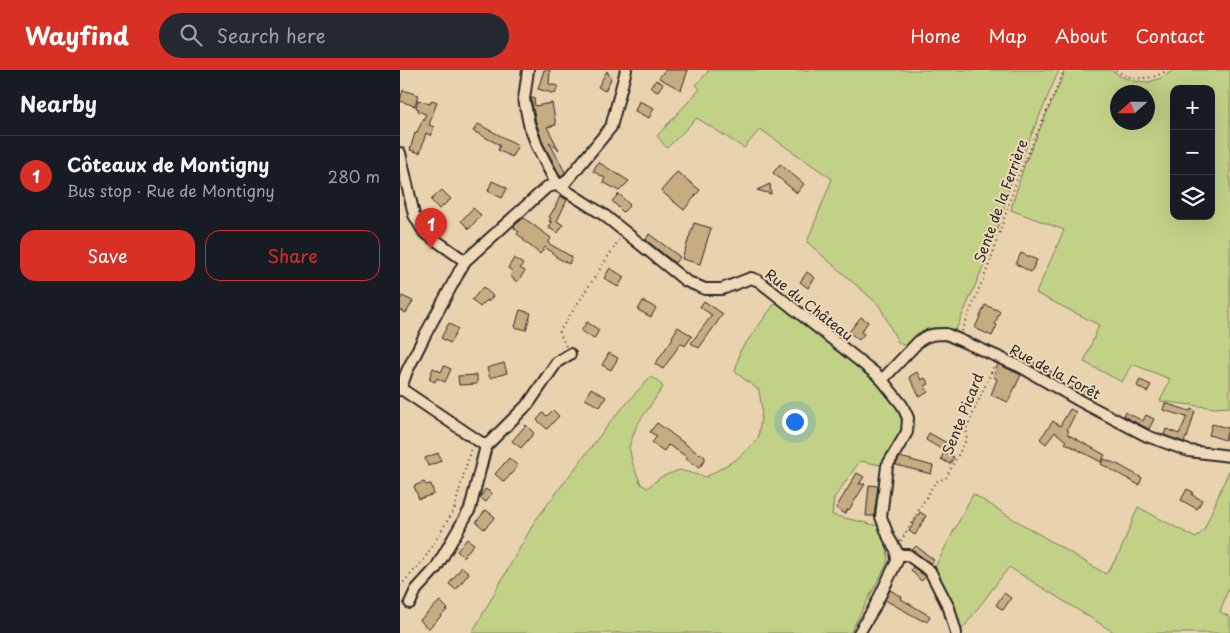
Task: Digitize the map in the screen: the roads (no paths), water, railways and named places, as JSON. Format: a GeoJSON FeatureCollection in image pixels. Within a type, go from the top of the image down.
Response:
{"type":"FeatureCollection","features":[{"type":"Feature","properties":{"kind":"street"},"geometry":{"type":"LineString","coordinates":[[528,70],[524,98],[529,124],[537,146],[557,185]]}},
{"type":"Feature","properties":{"kind":"street"},"geometry":{"type":"LineString","coordinates":[[486,446],[400,388],[425,335],[465,261],[546,188],[565,183],[611,127],[626,70]]}},
{"type":"Feature","properties":{"kind":"street"},"geometry":{"type":"LineString","coordinates":[[400,153],[414,215],[424,232],[465,261]]}},
{"type":"Feature","properties":{"kind":"street","name":"Rue du Château"},"geometry":{"type":"LineString","coordinates":[[557,185],[604,215],[686,281],[705,289],[722,289],[751,278],[759,281],[882,380],[902,406],[908,418],[907,432],[887,466],[881,517],[888,538],[896,552]]}},
{"type":"Feature","properties":{"kind":"street","name":"Rue de la Forêt"},"geometry":{"type":"LineString","coordinates":[[882,380],[919,341],[933,334],[946,334],[1022,367],[1078,400],[1147,436],[1189,451],[1230,456]]}},
{"type":"Feature","properties":{"kind":"street"},"geometry":{"type":"LineString","coordinates":[[410,603],[416,590],[436,568],[470,509],[486,446],[529,403],[558,362],[570,354]]}},
{"type":"Feature","properties":{"kind":"street"},"geometry":{"type":"LineString","coordinates":[[859,633],[874,608],[897,561],[896,552],[908,555],[930,571],[949,608],[956,633]]}},
{"type":"Feature","properties":{"kind":"place","name":"Côteaux de Montigny"},"geometry":{"type":"Point","coordinates":[431,249]}}]}
